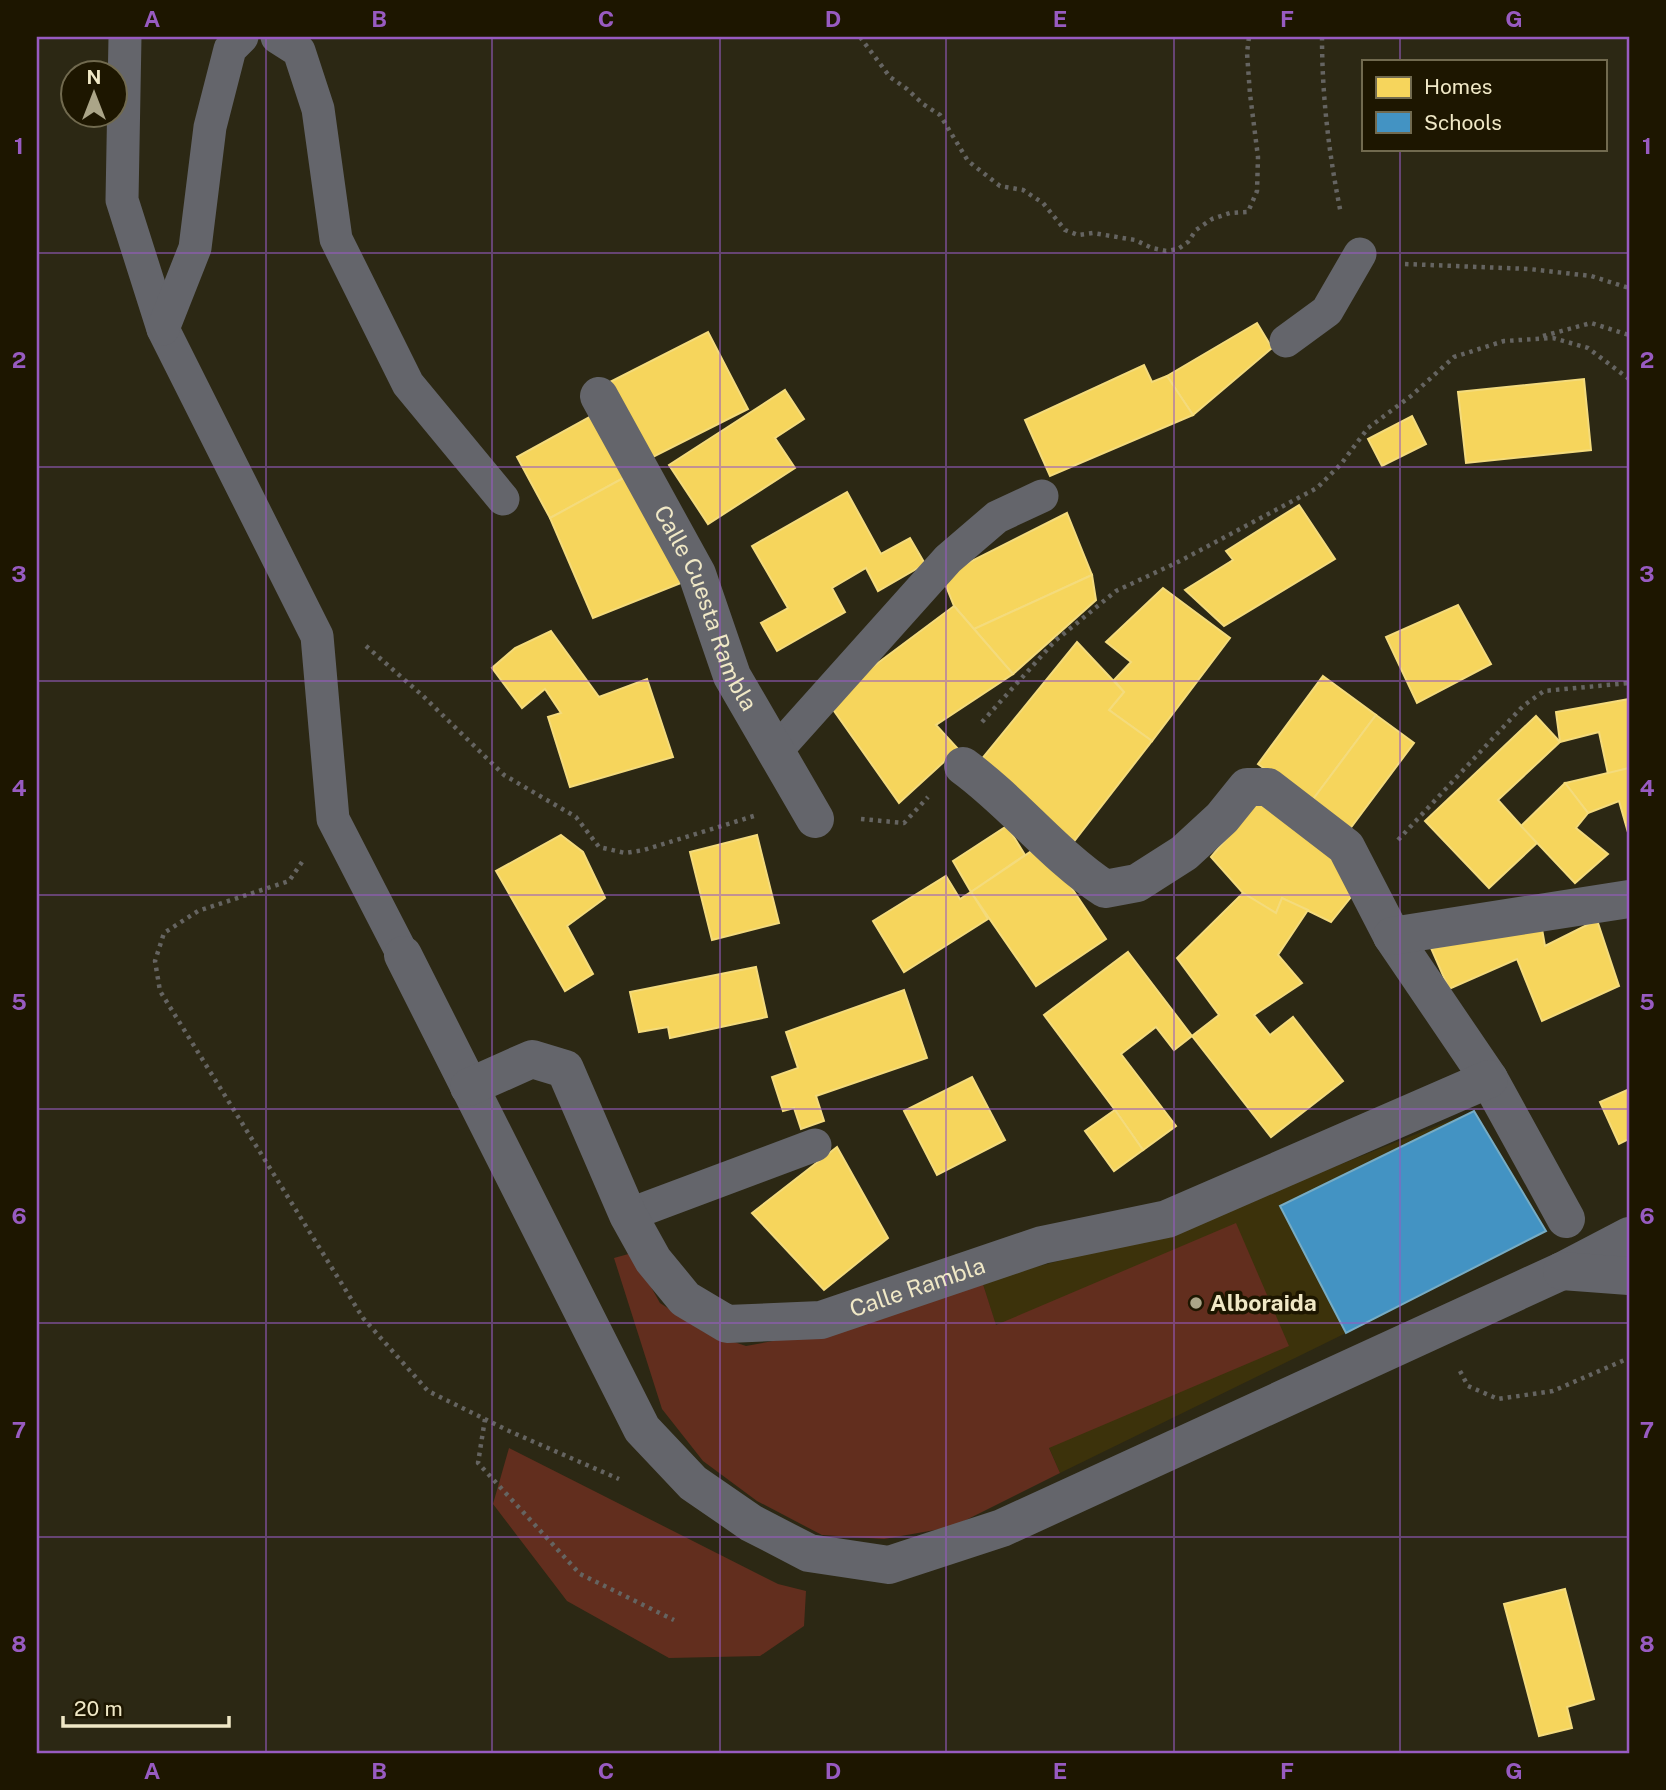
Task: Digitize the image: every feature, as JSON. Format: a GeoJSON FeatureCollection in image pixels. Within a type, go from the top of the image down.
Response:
{"type":"FeatureCollection","features":[{"type":"Feature","properties":{"kind":"street","name":"Calle Cuesta Rambla"},"geometry":{"type":"LineString","coordinates":[[599,396],[696,574],[732,676],[815,819]]}},
{"type":"Feature","properties":{"kind":"street"},"geometry":{"type":"LineString","coordinates":[[963,766],[986,783],[1078,872],[1105,889],[1137,883],[1184,853],[1222,818],[1247,787],[1268,787],[1346,847],[1392,936],[1489,1079],[1566,1219]]}},
{"type":"Feature","properties":{"kind":"street"},"geometry":{"type":"LineString","coordinates":[[1392,936],[1629,899]]}},
{"type":"Feature","properties":{"kind":"street"},"geometry":{"type":"LineString","coordinates":[[403,956],[642,1429],[693,1483],[751,1523],[809,1553],[889,1565],[1002,1528],[1562,1271],[1629,1236]]}},
{"type":"Feature","properties":{"kind":"street","name":"Calle Rambla"},"geometry":{"type":"LineString","coordinates":[[469,1087],[533,1059],[565,1069],[628,1215],[653,1260],[685,1299],[727,1324],[821,1320],[1042,1245],[1167,1219],[1489,1079]]}},
{"type":"Feature","properties":{"kind":"street"},"geometry":{"type":"LineString","coordinates":[[1562,1271],[1629,1276]]}},
{"type":"Feature","properties":{"kind":"lane"},"geometry":{"type":"LineString","coordinates":[[125,37],[122,200],[163,329],[317,636],[333,819],[403,956]]}},
{"type":"Feature","properties":{"kind":"lane"},"geometry":{"type":"LineString","coordinates":[[163,329],[195,248],[210,127],[230,49],[242,37]]}},
{"type":"Feature","properties":{"kind":"lane"},"geometry":{"type":"LineString","coordinates":[[277,37],[299,51],[318,109],[336,239],[408,384],[503,499]]}},
{"type":"Feature","properties":{"kind":"lane"},"geometry":{"type":"LineString","coordinates":[[1286,341],[1327,311],[1360,254]]}},
{"type":"Feature","properties":{"kind":"lane"},"geometry":{"type":"LineString","coordinates":[[776,751],[948,559],[997,517],[1042,496]]}},
{"type":"Feature","properties":{"kind":"lane"},"geometry":{"type":"LineString","coordinates":[[628,1215],[815,1145]]}},
{"type":"Feature","properties":{"kind":"path"},"geometry":{"type":"LineString","coordinates":[[860,37],[890,77],[940,115],[968,161],[999,186],[1023,190],[1043,203],[1065,230],[1078,235],[1093,233],[1135,240],[1166,251],[1178,249],[1188,242],[1196,230],[1212,219],[1230,213],[1248,212],[1257,191],[1258,157],[1248,53],[1250,37]]}},
{"type":"Feature","properties":{"kind":"path"},"geometry":{"type":"LineString","coordinates":[[1322,37],[1330,159],[1345,235],[1360,254],[1379,263],[1529,269],[1591,276],[1629,288]]}},
{"type":"Feature","properties":{"kind":"path"},"geometry":{"type":"LineString","coordinates":[[1532,339],[1591,323],[1629,335]]}},
{"type":"Feature","properties":{"kind":"path"},"geometry":{"type":"LineString","coordinates":[[363,643],[423,696],[503,775],[576,817],[599,848],[625,853],[644,850],[781,808],[815,819],[904,822],[923,801],[963,766],[971,736],[1005,694],[1055,641],[1116,591],[1178,562],[1317,488],[1341,464],[1368,428],[1411,396],[1454,357],[1504,341],[1553,338],[1588,348],[1629,379]]}},
{"type":"Feature","properties":{"kind":"path"},"geometry":{"type":"LineString","coordinates":[[1362,879],[1523,706],[1545,691],[1629,683]]}},
{"type":"Feature","properties":{"kind":"path"},"geometry":{"type":"LineString","coordinates":[[333,819],[289,881],[198,911],[164,933],[155,961],[160,990],[363,1318],[428,1391],[619,1479]]}},
{"type":"Feature","properties":{"kind":"path"},"geometry":{"type":"LineString","coordinates":[[1456,1362],[1468,1386],[1498,1399],[1553,1391],[1629,1358]]}},
{"type":"Feature","properties":{"kind":"path"},"geometry":{"type":"LineString","coordinates":[[485,1419],[478,1463],[580,1574],[674,1620]]}},
{"type":"Feature","properties":{"kind":"shaded area","name":"Alboraida"},"geometry":{"type":"Polygon","coordinates":[[[1474,1111],[1546,1231],[1346,1333],[1060,1473],[996,1326],[982,1281],[1174,1231],[1474,1111]]]}},
{"type":"Feature","properties":{"kind":"shaded area"},"geometry":{"type":"Polygon","coordinates":[[[1236,1223],[1289,1346],[1049,1448],[1060,1473],[952,1527],[884,1539],[822,1535],[757,1501],[703,1461],[662,1409],[614,1258],[632,1253],[660,1303],[704,1332],[746,1346],[827,1331],[982,1281],[996,1325],[1236,1223]]]}},
{"type":"Feature","properties":{"kind":"shaded area"},"geometry":{"type":"Polygon","coordinates":[[[509,1448],[778,1584],[806,1591],[804,1626],[760,1656],[669,1658],[567,1601],[493,1504],[509,1448]]]}},
{"type":"Feature","properties":{"kind":"building: Homes"},"geometry":{"type":"Polygon","coordinates":[[[1257,323],[1272,348],[1193,415],[1167,376],[1257,323]]]}},
{"type":"Feature","properties":{"kind":"building: Homes"},"geometry":{"type":"Polygon","coordinates":[[[708,332],[748,409],[647,460],[608,383],[708,332]]]}},
{"type":"Feature","properties":{"kind":"building: Homes"},"geometry":{"type":"Polygon","coordinates":[[[1144,365],[1152,382],[1167,376],[1193,415],[1050,476],[1025,420],[1144,365]]]}},
{"type":"Feature","properties":{"kind":"building: Homes"},"geometry":{"type":"Polygon","coordinates":[[[1584,379],[1591,450],[1466,463],[1458,392],[1584,379]]]}},
{"type":"Feature","properties":{"kind":"building: Homes"},"geometry":{"type":"Polygon","coordinates":[[[785,390],[804,419],[775,438],[795,468],[708,524],[669,465],[785,390]]]}},
{"type":"Feature","properties":{"kind":"building: Homes"},"geometry":{"type":"Polygon","coordinates":[[[593,415],[627,476],[550,518],[517,457],[593,415]]]}},
{"type":"Feature","properties":{"kind":"building: Homes"},"geometry":{"type":"Polygon","coordinates":[[[1412,416],[1426,444],[1382,466],[1368,439],[1412,416]]]}},
{"type":"Feature","properties":{"kind":"building: Homes"},"geometry":{"type":"Polygon","coordinates":[[[627,476],[681,583],[593,618],[550,518],[627,476]]]}},
{"type":"Feature","properties":{"kind":"building: Homes"},"geometry":{"type":"Polygon","coordinates":[[[847,492],[881,554],[910,538],[925,564],[878,591],[866,568],[832,588],[845,612],[777,651],[761,623],[788,608],[752,546],[847,492]]]}},
{"type":"Feature","properties":{"kind":"building: Homes"},"geometry":{"type":"Polygon","coordinates":[[[1299,505],[1335,559],[1224,626],[1185,590],[1233,560],[1226,551],[1299,505]]]}},
{"type":"Feature","properties":{"kind":"building: Homes"},"geometry":{"type":"Polygon","coordinates":[[[1067,513],[1092,575],[974,629],[954,606],[942,576],[1067,513]]]}},
{"type":"Feature","properties":{"kind":"building: Homes"},"geometry":{"type":"Polygon","coordinates":[[[1092,575],[1096,600],[1013,674],[974,629],[1092,575]]]}},
{"type":"Feature","properties":{"kind":"building: Homes"},"geometry":{"type":"Polygon","coordinates":[[[1163,588],[1230,638],[1152,741],[1109,710],[1124,692],[1114,680],[1131,662],[1106,642],[1163,588]]]}},
{"type":"Feature","properties":{"kind":"building: Homes"},"geometry":{"type":"Polygon","coordinates":[[[1458,605],[1491,664],[1417,703],[1386,637],[1458,605]]]}},
{"type":"Feature","properties":{"kind":"building: Homes"},"geometry":{"type":"Polygon","coordinates":[[[954,606],[1013,674],[936,725],[958,749],[899,803],[827,701],[954,606]]]}},
{"type":"Feature","properties":{"kind":"building: Homes"},"geometry":{"type":"Polygon","coordinates":[[[551,631],[599,697],[647,679],[673,757],[570,787],[548,717],[561,713],[545,689],[522,708],[492,668],[515,648],[551,631]]]}},
{"type":"Feature","properties":{"kind":"building: Homes"},"geometry":{"type":"Polygon","coordinates":[[[1077,642],[1124,692],[1109,710],[1152,741],[1072,844],[981,760],[1077,642]]]}},
{"type":"Feature","properties":{"kind":"building: Homes"},"geometry":{"type":"Polygon","coordinates":[[[1323,676],[1376,715],[1311,802],[1258,764],[1323,676]]]}},
{"type":"Feature","properties":{"kind":"building: Homes"},"geometry":{"type":"Polygon","coordinates":[[[1629,699],[1629,768],[1608,774],[1599,732],[1560,742],[1556,712],[1629,699]]]}},
{"type":"Feature","properties":{"kind":"building: Homes"},"geometry":{"type":"Polygon","coordinates":[[[1376,715],[1414,743],[1349,830],[1311,802],[1376,715]]]}},
{"type":"Feature","properties":{"kind":"building: Homes"},"geometry":{"type":"Polygon","coordinates":[[[1536,716],[1560,742],[1498,800],[1537,843],[1489,888],[1425,821],[1536,716]]]}},
{"type":"Feature","properties":{"kind":"building: Homes"},"geometry":{"type":"Polygon","coordinates":[[[1629,768],[1629,836],[1619,801],[1588,813],[1565,783],[1629,768]]]}},
{"type":"Feature","properties":{"kind":"building: Homes"},"geometry":{"type":"Polygon","coordinates":[[[1565,783],[1588,813],[1576,828],[1608,854],[1575,883],[1521,826],[1565,783]]]}},
{"type":"Feature","properties":{"kind":"building: Homes"},"geometry":{"type":"Polygon","coordinates":[[[1259,800],[1338,863],[1355,892],[1331,922],[1282,898],[1276,913],[1243,893],[1211,857],[1259,800]]]}},
{"type":"Feature","properties":{"kind":"building: Homes"},"geometry":{"type":"Polygon","coordinates":[[[1007,826],[1025,855],[971,892],[953,861],[1007,826]]]}},
{"type":"Feature","properties":{"kind":"building: Homes"},"geometry":{"type":"Polygon","coordinates":[[[561,835],[583,852],[605,898],[567,926],[593,974],[565,991],[496,871],[561,835]]]}},
{"type":"Feature","properties":{"kind":"building: Homes"},"geometry":{"type":"Polygon","coordinates":[[[757,835],[779,923],[712,940],[690,852],[757,835]]]}},
{"type":"Feature","properties":{"kind":"building: Homes"},"geometry":{"type":"Polygon","coordinates":[[[1042,844],[1106,939],[1036,986],[971,892],[1042,844]]]}},
{"type":"Feature","properties":{"kind":"building: Homes"},"geometry":{"type":"Polygon","coordinates":[[[946,876],[960,899],[971,892],[988,919],[904,972],[873,921],[946,876]]]}},
{"type":"Feature","properties":{"kind":"building: Homes"},"geometry":{"type":"Polygon","coordinates":[[[1243,893],[1276,913],[1282,898],[1308,910],[1278,955],[1302,983],[1254,1015],[1270,1035],[1293,1017],[1343,1081],[1271,1137],[1192,1036],[1219,1015],[1177,958],[1243,893]]]}},
{"type":"Feature","properties":{"kind":"building: Homes"},"geometry":{"type":"Polygon","coordinates":[[[1597,920],[1619,986],[1542,1021],[1517,959],[1449,989],[1431,948],[1542,929],[1545,946],[1597,920]]]}},
{"type":"Feature","properties":{"kind":"building: Homes"},"geometry":{"type":"Polygon","coordinates":[[[1128,952],[1192,1036],[1174,1050],[1156,1027],[1121,1054],[1176,1126],[1143,1150],[1044,1015],[1128,952]]]}},
{"type":"Feature","properties":{"kind":"building: Homes"},"geometry":{"type":"Polygon","coordinates":[[[756,967],[767,1017],[670,1038],[668,1027],[639,1032],[630,992],[756,967]]]}},
{"type":"Feature","properties":{"kind":"building: Homes"},"geometry":{"type":"Polygon","coordinates":[[[904,990],[927,1058],[816,1096],[824,1121],[801,1129],[794,1108],[783,1111],[772,1077],[798,1068],[786,1032],[904,990]]]}},
{"type":"Feature","properties":{"kind":"building: Homes"},"geometry":{"type":"Polygon","coordinates":[[[972,1077],[1005,1140],[937,1175],[904,1111],[972,1077]]]}},
{"type":"Feature","properties":{"kind":"building: Homes"},"geometry":{"type":"Polygon","coordinates":[[[1627,1090],[1629,1139],[1619,1144],[1600,1102],[1627,1090]]]}},
{"type":"Feature","properties":{"kind":"building: Homes"},"geometry":{"type":"Polygon","coordinates":[[[1115,1110],[1143,1150],[1114,1171],[1085,1131],[1115,1110]]]}},
{"type":"Feature","properties":{"kind":"building: Homes"},"geometry":{"type":"Polygon","coordinates":[[[837,1147],[888,1238],[824,1290],[752,1213],[837,1147]]]}},
{"type":"Feature","properties":{"kind":"building: Homes"},"geometry":{"type":"Polygon","coordinates":[[[1565,1589],[1594,1699],[1567,1707],[1572,1728],[1539,1736],[1504,1604],[1565,1589]]]}},
{"type":"Feature","properties":{"kind":"building: Schools"},"geometry":{"type":"Polygon","coordinates":[[[1474,1111],[1546,1231],[1346,1333],[1280,1206],[1474,1111]]]}},
{"type":"Feature","properties":{"kind":"place","name":"Alboraida"},"geometry":{"type":"Point","coordinates":[1196,1303]}}]}
